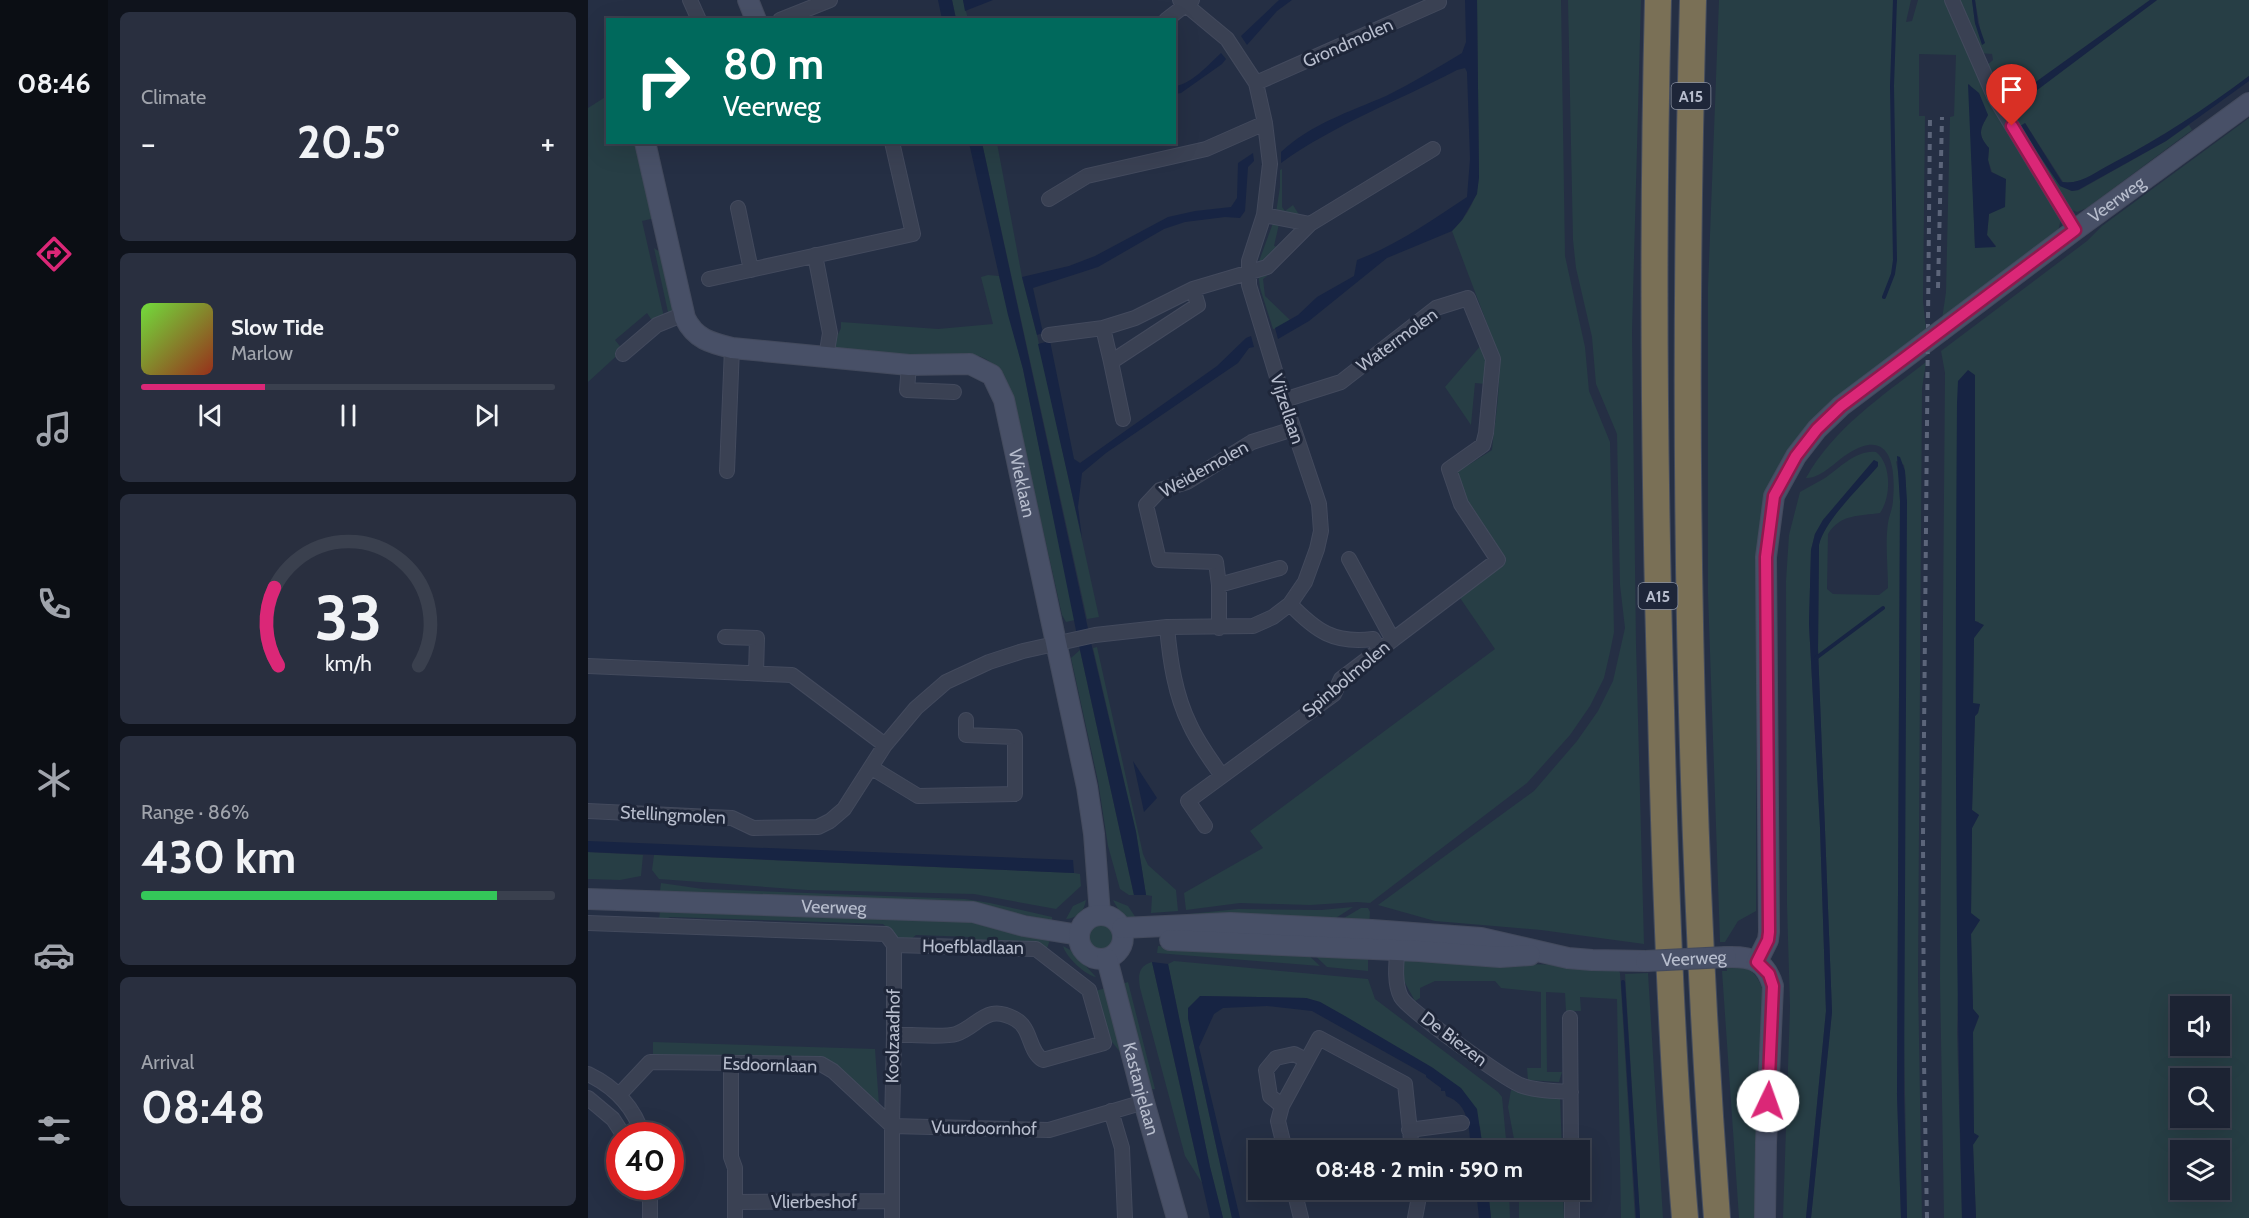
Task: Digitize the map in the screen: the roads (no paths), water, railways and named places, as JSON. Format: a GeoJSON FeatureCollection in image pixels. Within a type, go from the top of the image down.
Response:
{"type":"FeatureCollection","features":[{"type":"Feature","properties":{"kind":"highway","name":"A15"},"geometry":{"type":"LineString","coordinates":[[1658,0],[1654,177],[1655,511],[1666,912],[1675,1086],[1685,1218]]}},
{"type":"Feature","properties":{"kind":"highway","name":"A15"},"geometry":{"type":"LineString","coordinates":[[1693,0],[1688,192],[1688,508],[1699,921],[1706,1076],[1717,1218]]}},
{"type":"Feature","properties":{"kind":"street"},"geometry":{"type":"LineString","coordinates":[[690,0],[698,18]]}},
{"type":"Feature","properties":{"kind":"street"},"geometry":{"type":"LineString","coordinates":[[747,0],[755,18]]}},
{"type":"Feature","properties":{"kind":"street"},"geometry":{"type":"LineString","coordinates":[[801,15],[830,0]]}},
{"type":"Feature","properties":{"kind":"street"},"geometry":{"type":"LineString","coordinates":[[1952,0],[1994,96],[2075,230]]}},
{"type":"Feature","properties":{"kind":"street"},"geometry":{"type":"LineString","coordinates":[[1168,18],[1186,2]]}},
{"type":"Feature","properties":{"kind":"street","name":"Vijzellaan"},"geometry":{"type":"LineString","coordinates":[[885,745],[916,708],[946,682],[989,662],[1095,635],[1167,627],[1253,626],[1273,617],[1290,604],[1305,582],[1321,531],[1319,504],[1264,338],[1251,294],[1248,274],[1248,261],[1264,215],[1270,164],[1265,123],[1256,83],[1227,39],[1186,2]]}},
{"type":"Feature","properties":{"kind":"street","name":"Grondmolen"},"geometry":{"type":"LineString","coordinates":[[1256,83],[1439,2]]}},
{"type":"Feature","properties":{"kind":"street","name":"Veerweg"},"geometry":{"type":"LineString","coordinates":[[1122,935],[1230,923],[1398,941],[1500,957],[1548,953],[1592,960],[1646,961],[1741,956],[1757,962],[1768,940],[1769,932],[1766,557],[1774,496],[1796,456],[1817,429],[1841,406],[2249,103]]}},
{"type":"Feature","properties":{"kind":"street"},"geometry":{"type":"LineString","coordinates":[[1049,200],[1087,176],[1206,149],[1265,123]]}},
{"type":"Feature","properties":{"kind":"street","name":"Wieklaan"},"geometry":{"type":"LineString","coordinates":[[645,144],[684,314],[689,327],[697,336],[710,343],[732,348],[909,365],[970,364],[992,375],[1004,400],[1065,641],[1094,834],[1100,914]]}},
{"type":"Feature","properties":{"kind":"street"},"geometry":{"type":"LineString","coordinates":[[709,279],[913,234],[892,144]]}},
{"type":"Feature","properties":{"kind":"street"},"geometry":{"type":"LineString","coordinates":[[1049,335],[1103,328],[1135,318],[1193,289],[1267,267],[1310,224],[1433,149]]}},
{"type":"Feature","properties":{"kind":"street"},"geometry":{"type":"LineString","coordinates":[[738,208],[751,270]]}},
{"type":"Feature","properties":{"kind":"street"},"geometry":{"type":"LineString","coordinates":[[1264,215],[1310,224]]}},
{"type":"Feature","properties":{"kind":"street"},"geometry":{"type":"LineString","coordinates":[[814,255],[830,333],[826,357]]}},
{"type":"Feature","properties":{"kind":"street"},"geometry":{"type":"LineString","coordinates":[[1111,362],[1198,305],[1193,289]]}},
{"type":"Feature","properties":{"kind":"street","name":"Watermolen"},"geometry":{"type":"LineString","coordinates":[[1284,400],[1341,381],[1436,309],[1468,298],[1493,359],[1486,434],[1483,446],[1449,469],[1461,504],[1498,560]]}},
{"type":"Feature","properties":{"kind":"street"},"geometry":{"type":"LineString","coordinates":[[623,354],[657,325],[684,314]]}},
{"type":"Feature","properties":{"kind":"street"},"geometry":{"type":"LineString","coordinates":[[1103,328],[1123,418]]}},
{"type":"Feature","properties":{"kind":"street"},"geometry":{"type":"LineString","coordinates":[[727,471],[732,348]]}},
{"type":"Feature","properties":{"kind":"street"},"geometry":{"type":"LineString","coordinates":[[909,365],[908,390],[954,392]]}},
{"type":"Feature","properties":{"kind":"street","name":"Weidemolen"},"geometry":{"type":"LineString","coordinates":[[1219,628],[1219,585],[1216,562],[1159,560],[1146,505],[1160,490],[1187,482],[1252,442],[1293,429]]}},
{"type":"Feature","properties":{"kind":"street"},"geometry":{"type":"LineString","coordinates":[[1349,559],[1393,640]]}},
{"type":"Feature","properties":{"kind":"street","name":"Spinbolmolen"},"geometry":{"type":"LineString","coordinates":[[1205,826],[1188,801],[1334,694],[1341,679],[1498,560]]}},
{"type":"Feature","properties":{"kind":"street"},"geometry":{"type":"LineString","coordinates":[[1219,585],[1280,568]]}},
{"type":"Feature","properties":{"kind":"street"},"geometry":{"type":"LineString","coordinates":[[1290,604],[1309,624],[1326,635],[1355,641],[1373,639],[1379,649]]}},
{"type":"Feature","properties":{"kind":"street"},"geometry":{"type":"LineString","coordinates":[[1167,627],[1170,654],[1181,705],[1191,728],[1222,776]]}},
{"type":"Feature","properties":{"kind":"street"},"geometry":{"type":"LineString","coordinates":[[725,637],[757,638],[756,673]]}},
{"type":"Feature","properties":{"kind":"street"},"geometry":{"type":"LineString","coordinates":[[588,666],[792,675],[885,745]]}},
{"type":"Feature","properties":{"kind":"street"},"geometry":{"type":"LineString","coordinates":[[872,768],[918,796],[1015,794],[1015,737],[966,735],[966,720]]}},
{"type":"Feature","properties":{"kind":"street","name":"Stellingmolen"},"geometry":{"type":"LineString","coordinates":[[588,811],[732,818],[753,828],[818,827],[830,821],[844,809],[885,745]]}},
{"type":"Feature","properties":{"kind":"street","name":"Veerweg"},"geometry":{"type":"LineString","coordinates":[[588,899],[973,912],[1024,926],[1078,935]]}},
{"type":"Feature","properties":{"kind":"street"},"geometry":{"type":"LineString","coordinates":[[1100,914],[1111,917],[1122,935],[1118,953],[1107,959],[1096,959],[1080,946],[1078,935],[1085,921],[1100,914]]}},
{"type":"Feature","properties":{"kind":"street","name":"Hoefbladlaan"},"geometry":{"type":"LineString","coordinates":[[588,923],[886,934],[894,945],[1036,949],[1089,990],[1104,1043],[1043,1060],[1037,1056],[1024,1025],[1014,1018],[999,1014],[987,1014],[955,1034],[894,1035]]}},
{"type":"Feature","properties":{"kind":"street","name":"De Biezen"},"geometry":{"type":"LineString","coordinates":[[1398,941],[1396,977],[1401,998],[1506,1078],[1521,1085],[1571,1092]]}},
{"type":"Feature","properties":{"kind":"street","name":"Koolzaadhof"},"geometry":{"type":"LineString","coordinates":[[892,1126],[894,945]]}},
{"type":"Feature","properties":{"kind":"street","name":"Kastanjelaan"},"geometry":{"type":"LineString","coordinates":[[1107,959],[1177,1218]]}},
{"type":"Feature","properties":{"kind":"street"},"geometry":{"type":"LineString","coordinates":[[1757,962],[1769,974],[1774,997],[1766,1143],[1765,1218]]}},
{"type":"Feature","properties":{"kind":"street"},"geometry":{"type":"LineString","coordinates":[[1570,1018],[1571,1140]]}},
{"type":"Feature","properties":{"kind":"street"},"geometry":{"type":"LineString","coordinates":[[1283,1140],[1278,1121],[1282,1106],[1319,1038],[1405,1084],[1410,1140]]}},
{"type":"Feature","properties":{"kind":"street"},"geometry":{"type":"LineString","coordinates":[[1282,1106],[1270,1096],[1266,1070],[1276,1058],[1294,1054],[1306,1060]]}},
{"type":"Feature","properties":{"kind":"street","name":"Esdoornlaan"},"geometry":{"type":"LineString","coordinates":[[620,1095],[650,1062],[821,1064],[833,1071],[892,1126]]}},
{"type":"Feature","properties":{"kind":"street"},"geometry":{"type":"LineString","coordinates":[[731,1063],[731,1157],[735,1168],[735,1218]]}},
{"type":"Feature","properties":{"kind":"street"},"geometry":{"type":"LineString","coordinates":[[588,1074],[606,1083],[620,1095],[632,1108],[638,1122]]}},
{"type":"Feature","properties":{"kind":"street"},"geometry":{"type":"LineString","coordinates":[[588,1098],[615,1122]]}},
{"type":"Feature","properties":{"kind":"street","name":"Vuurdoornhof"},"geometry":{"type":"LineString","coordinates":[[892,1126],[1049,1130],[1144,1102]]}},
{"type":"Feature","properties":{"kind":"street"},"geometry":{"type":"LineString","coordinates":[[1111,1111],[1122,1148],[1125,1218]]}},
{"type":"Feature","properties":{"kind":"street"},"geometry":{"type":"LineString","coordinates":[[1409,1130],[1462,1123]]}},
{"type":"Feature","properties":{"kind":"street"},"geometry":{"type":"LineString","coordinates":[[892,1126],[892,1218]]}},
{"type":"Feature","properties":{"kind":"street"},"geometry":{"type":"LineString","coordinates":[[650,1200],[650,1218]]}},
{"type":"Feature","properties":{"kind":"street"},"geometry":{"type":"LineString","coordinates":[[1296,1200],[1301,1218]]}},
{"type":"Feature","properties":{"kind":"street"},"geometry":{"type":"LineString","coordinates":[[1415,1218],[1418,1200]]}},
{"type":"Feature","properties":{"kind":"street"},"geometry":{"type":"LineString","coordinates":[[1572,1200],[1572,1218]]}},
{"type":"Feature","properties":{"kind":"street","name":"Vlierbeshof"},"geometry":{"type":"LineString","coordinates":[[735,1202],[892,1201]]}},
{"type":"Feature","properties":{"kind":"water"},"geometry":{"type":"Polygon","coordinates":[[[938,0],[952,0],[956,18],[942,18],[938,0]]]}},
{"type":"Feature","properties":{"kind":"water"},"geometry":{"type":"Polygon","coordinates":[[[963,0],[993,0],[965,11],[963,0]]]}},
{"type":"Feature","properties":{"kind":"water"},"geometry":{"type":"Polygon","coordinates":[[[1279,0],[1292,0],[1277,11],[1247,45],[1241,36],[1279,0]]]}},
{"type":"Feature","properties":{"kind":"water"},"geometry":{"type":"Polygon","coordinates":[[[1465,0],[1477,0],[1479,177],[1477,194],[1462,220],[1452,231],[1387,258],[1309,321],[1278,339],[1275,328],[1298,315],[1317,297],[1354,276],[1357,260],[1400,240],[1467,197],[1470,159],[1465,68],[1323,136],[1281,163],[1281,152],[1318,126],[1396,91],[1462,53],[1466,42],[1465,0]]]}},
{"type":"Feature","properties":{"kind":"water"},"geometry":{"type":"Polygon","coordinates":[[[1972,0],[1975,0],[1978,23],[1985,43],[1982,45],[1975,23],[1972,0]]]}},
{"type":"Feature","properties":{"kind":"water"},"geometry":{"type":"Polygon","coordinates":[[[2150,0],[2157,0],[2024,100],[2014,106],[2010,105],[1993,72],[1997,69],[2010,96],[2015,97],[2150,0]]]}},
{"type":"Feature","properties":{"kind":"water"},"geometry":{"type":"Polygon","coordinates":[[[1221,53],[1226,59],[1181,93],[1176,94],[1176,86],[1188,82],[1221,53]]]}},
{"type":"Feature","properties":{"kind":"water"},"geometry":{"type":"Polygon","coordinates":[[[2249,76],[2249,81],[2166,141],[2078,190],[2072,191],[2060,186],[2020,126],[2025,123],[2062,182],[2076,181],[2095,173],[2166,133],[2249,76]]]}},
{"type":"Feature","properties":{"kind":"water"},"geometry":{"type":"Polygon","coordinates":[[[1968,84],[1979,93],[1988,115],[1983,124],[1981,136],[1989,148],[1988,160],[1991,172],[2006,179],[2005,207],[1989,214],[1987,235],[1996,247],[1975,248],[1968,84]]]}},
{"type":"Feature","properties":{"kind":"water"},"geometry":{"type":"Polygon","coordinates":[[[969,144],[982,144],[1092,647],[1136,832],[1146,895],[1134,895],[1080,650],[1023,369],[1008,315],[969,144]]]}},
{"type":"Feature","properties":{"kind":"water"},"geometry":{"type":"Polygon","coordinates":[[[1253,153],[1254,161],[1248,167],[1245,211],[1240,218],[1225,217],[1185,222],[1164,229],[1098,267],[1033,288],[1043,333],[1037,335],[1022,277],[1069,266],[1095,256],[1168,217],[1231,207],[1237,198],[1238,163],[1253,153]]]}},
{"type":"Feature","properties":{"kind":"water"},"geometry":{"type":"Polygon","coordinates":[[[1251,336],[1254,347],[1249,348],[1238,363],[1106,453],[1082,473],[1078,507],[1082,538],[1038,344],[1050,341],[1074,459],[1080,463],[1217,366],[1246,338],[1251,336]]]}},
{"type":"Feature","properties":{"kind":"water"},"geometry":{"type":"Polygon","coordinates":[[[1968,370],[1975,375],[1975,621],[1984,625],[1974,638],[1973,703],[1980,704],[1975,716],[1972,810],[1979,815],[1972,828],[1971,913],[1980,920],[1971,934],[1973,1009],[1979,1016],[1973,1032],[1974,1133],[1979,1136],[1973,1145],[1976,1218],[1962,1218],[1957,912],[1957,403],[1958,381],[1968,370]]]}},
{"type":"Feature","properties":{"kind":"water"},"geometry":{"type":"Polygon","coordinates":[[[1897,456],[1900,457],[1905,471],[1907,501],[1904,1094],[1907,1218],[1901,1218],[1897,1094],[1900,501],[1897,456]]]}},
{"type":"Feature","properties":{"kind":"water"},"geometry":{"type":"Polygon","coordinates":[[[1874,460],[1878,462],[1878,466],[1835,515],[1819,545],[1818,649],[1832,1012],[1811,1218],[1806,1218],[1826,1011],[1820,827],[1809,624],[1811,550],[1815,534],[1823,520],[1874,460]]]}},
{"type":"Feature","properties":{"kind":"water"},"geometry":{"type":"Polygon","coordinates":[[[1133,761],[1157,798],[1144,812],[1133,761]]]}},
{"type":"Feature","properties":{"kind":"water"},"geometry":{"type":"Polygon","coordinates":[[[588,841],[1073,860],[1074,873],[588,852],[588,841]]]}},
{"type":"Feature","properties":{"kind":"water"},"geometry":{"type":"Polygon","coordinates":[[[1152,962],[1168,964],[1210,1167],[1223,1218],[1210,1218],[1152,962]]]}},
{"type":"Feature","properties":{"kind":"water"},"geometry":{"type":"Polygon","coordinates":[[[1200,996],[1306,998],[1320,1002],[1433,1068],[1461,1088],[1477,1109],[1482,1140],[1470,1140],[1467,1118],[1460,1105],[1446,1096],[1445,1091],[1441,1091],[1441,1088],[1426,1075],[1312,1011],[1267,1006],[1223,1008],[1214,1014],[1199,1047],[1240,1218],[1232,1218],[1188,1018],[1188,1008],[1200,996]]]}},
{"type":"Feature","properties":{"kind":"water"},"geometry":{"type":"Polygon","coordinates":[[[1477,1200],[1489,1200],[1491,1218],[1479,1218],[1477,1200]]]}},
{"type":"Feature","properties":{"kind":"waterway"},"geometry":{"type":"LineString","coordinates":[[1884,297],[1893,274],[1895,260],[1892,86],[1895,0]]}},
{"type":"Feature","properties":{"kind":"waterway"},"geometry":{"type":"LineString","coordinates":[[1816,658],[1883,608]]}},
{"type":"Feature","properties":{"kind":"waterway"},"geometry":{"type":"LineString","coordinates":[[1623,982],[1638,1218]]}},
{"type":"Feature","properties":{"kind":"railway"},"geometry":{"type":"LineString","coordinates":[[1927,1218],[1923,837],[1930,116]]}},
{"type":"Feature","properties":{"kind":"railway"},"geometry":{"type":"LineString","coordinates":[[1938,288],[1942,117]]}}]}
